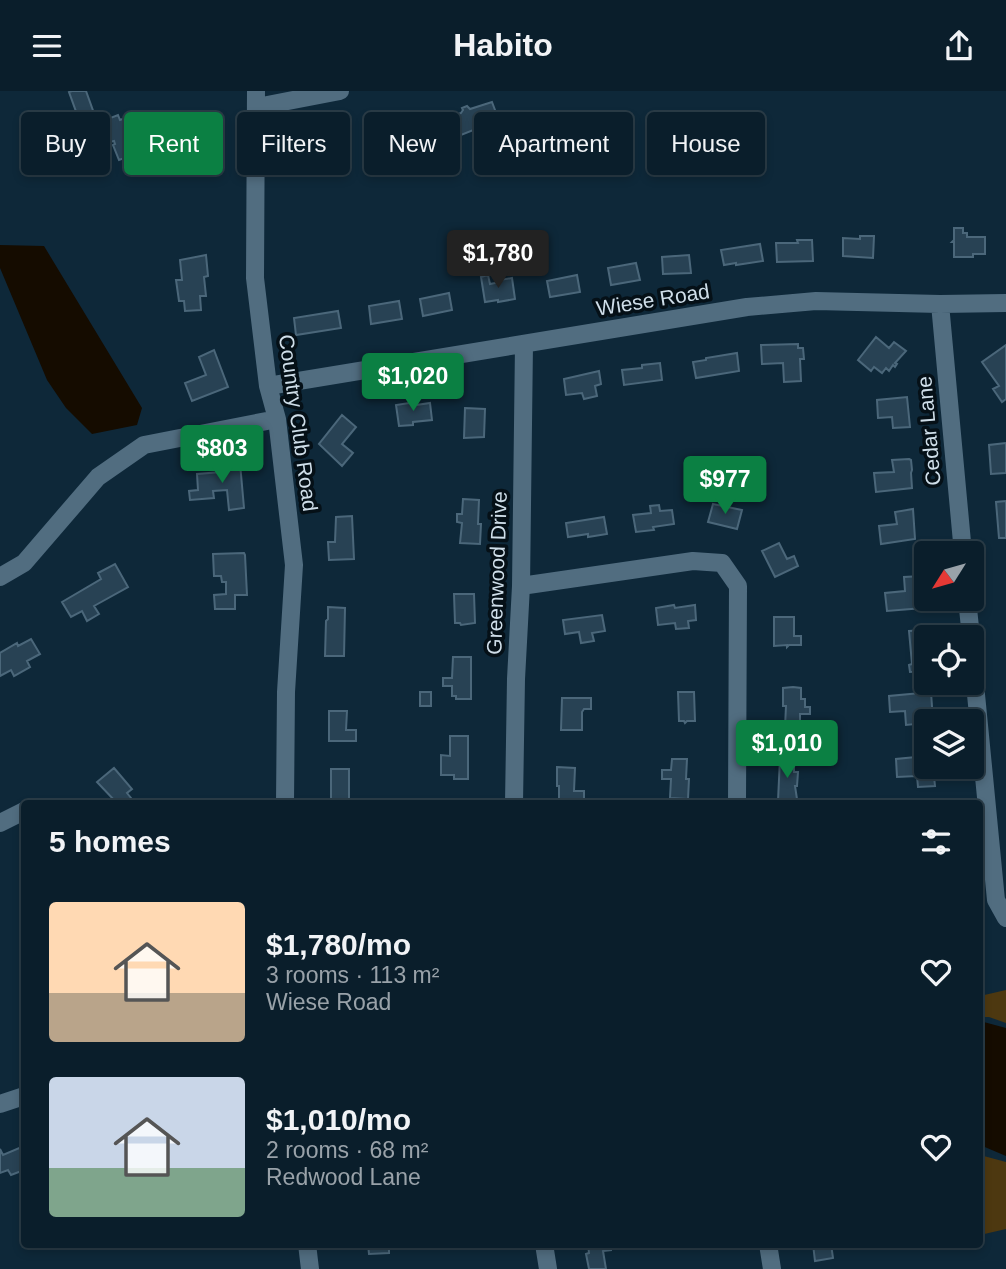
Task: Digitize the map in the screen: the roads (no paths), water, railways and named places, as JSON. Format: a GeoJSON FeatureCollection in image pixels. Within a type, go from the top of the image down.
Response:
{"type":"FeatureCollection","features":[{"type":"Feature","properties":{"kind":"street"},"geometry":{"type":"LineString","coordinates":[[257,99],[340,91]]}},
{"type":"Feature","properties":{"kind":"street","name":"Country Club Road"},"geometry":{"type":"LineString","coordinates":[[257,99],[255,278],[268,386],[277,419],[294,565],[286,692],[285,800]]}},
{"type":"Feature","properties":{"kind":"street","name":"Wiese Road"},"geometry":{"type":"LineString","coordinates":[[268,386],[747,307],[816,301],[940,305],[1006,303]]}},
{"type":"Feature","properties":{"kind":"street","name":"Cedar Lane"},"geometry":{"type":"LineString","coordinates":[[940,305],[962,541]]}},
{"type":"Feature","properties":{"kind":"street","name":"Greenwood Drive"},"geometry":{"type":"LineString","coordinates":[[514,800],[521,586],[524,344]]}},
{"type":"Feature","properties":{"kind":"street"},"geometry":{"type":"LineString","coordinates":[[0,577],[24,563],[98,477],[144,445],[277,419]]}},
{"type":"Feature","properties":{"kind":"street"},"geometry":{"type":"LineString","coordinates":[[521,586],[693,561],[722,563],[738,586],[737,800]]}},
{"type":"Feature","properties":{"kind":"street"},"geometry":{"type":"LineString","coordinates":[[978,695],[999,859],[996,900],[1006,918]]}},
{"type":"Feature","properties":{"kind":"street"},"geometry":{"type":"LineString","coordinates":[[0,823],[21,812]]}},
{"type":"Feature","properties":{"kind":"street"},"geometry":{"type":"LineString","coordinates":[[0,1104],[21,1097]]}},
{"type":"Feature","properties":{"kind":"street"},"geometry":{"type":"LineString","coordinates":[[307,1248],[310,1269]]}},
{"type":"Feature","properties":{"kind":"street"},"geometry":{"type":"LineString","coordinates":[[545,1248],[548,1269]]}},
{"type":"Feature","properties":{"kind":"street"},"geometry":{"type":"LineString","coordinates":[[769,1248],[772,1269]]}}]}
